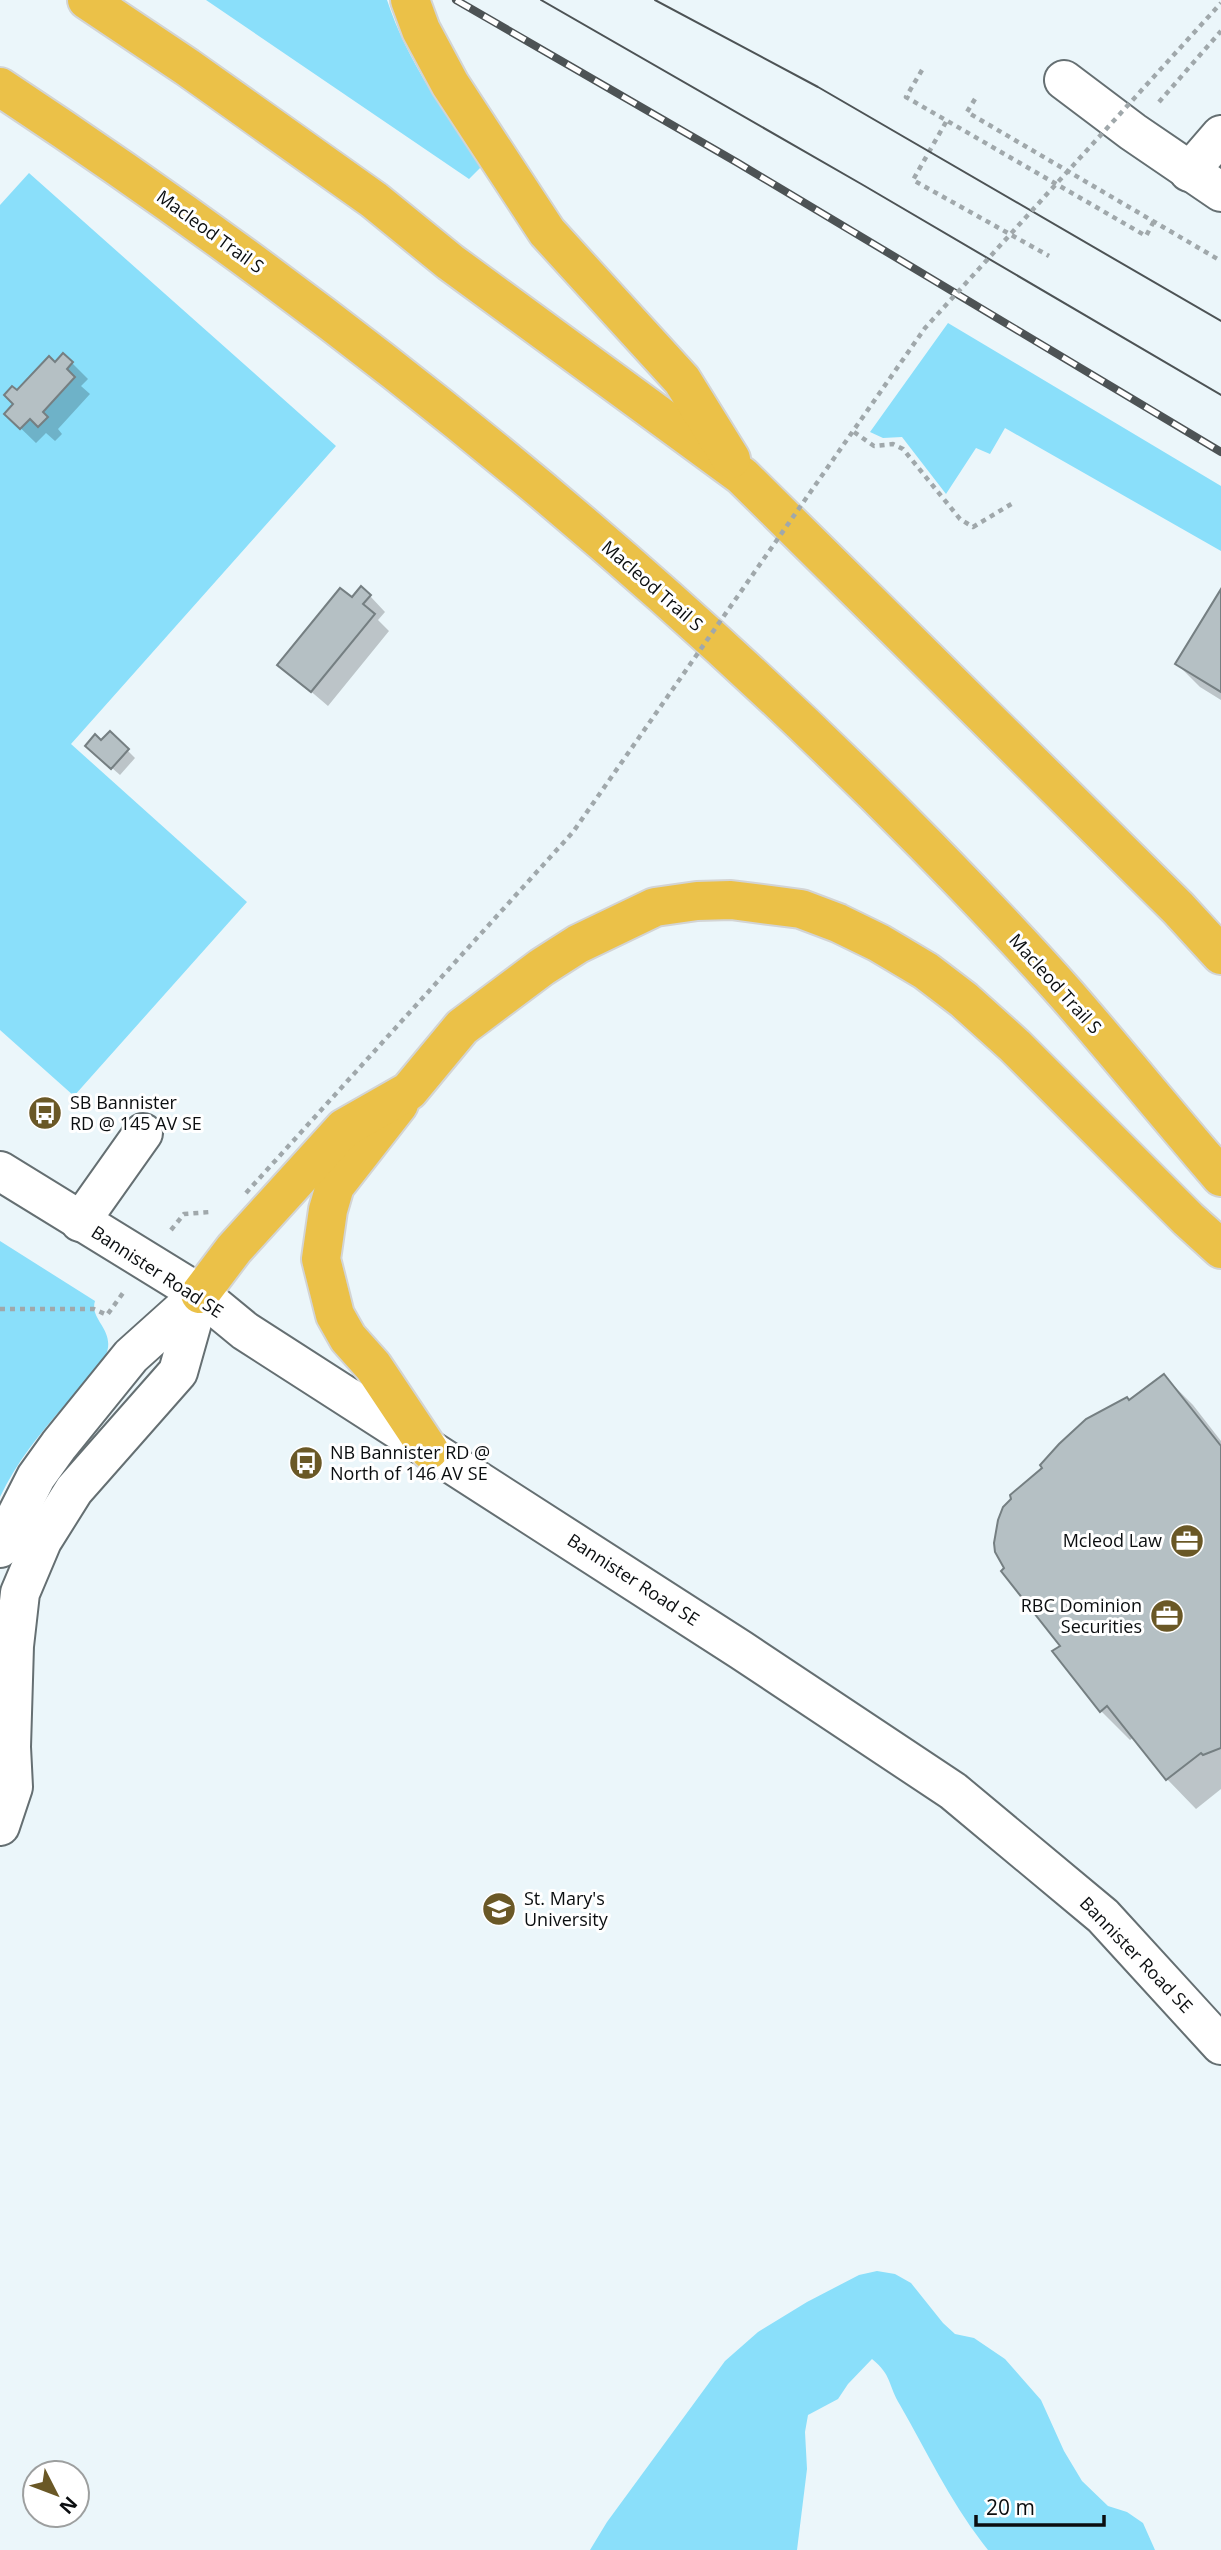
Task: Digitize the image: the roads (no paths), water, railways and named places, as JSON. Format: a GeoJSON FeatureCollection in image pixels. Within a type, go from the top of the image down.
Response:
{"type":"FeatureCollection","features":[{"type":"Feature","properties":{"kind":"highway"},"geometry":{"type":"LineString","coordinates":[[88,0],[374,200],[450,262],[742,476],[1178,908],[1221,955]]}},
{"type":"Feature","properties":{"kind":"highway"},"geometry":{"type":"LineString","coordinates":[[410,0],[421,30],[450,84],[547,232],[682,380],[742,476]]}},
{"type":"Feature","properties":{"kind":"highway","name":"Macleod Trail S"},"geometry":{"type":"LineString","coordinates":[[0,88],[116,164],[318,312],[520,472],[677,607],[775,697],[925,845],[1064,991],[1221,1177]]}},
{"type":"Feature","properties":{"kind":"highway"},"geometry":{"type":"LineString","coordinates":[[429,1450],[373,1366],[348,1338],[335,1315],[320,1259],[335,1186],[462,1027],[542,967],[578,944],[655,907],[697,901],[732,900],[801,909],[879,943],[926,971],[964,1000],[1015,1046],[1221,1249]]}},
{"type":"Feature","properties":{"kind":"highway"},"geometry":{"type":"LineString","coordinates":[[200,1294],[234,1249],[344,1128],[409,1091]]}},
{"type":"Feature","properties":{"kind":"street"},"geometry":{"type":"LineString","coordinates":[[1064,80],[1189,172],[1221,192]]}},
{"type":"Feature","properties":{"kind":"street"},"geometry":{"type":"LineString","coordinates":[[1189,172],[1221,135]]}},
{"type":"Feature","properties":{"kind":"street"},"geometry":{"type":"LineString","coordinates":[[80,1222],[144,1133]]}},
{"type":"Feature","properties":{"kind":"street","name":"Bannister Road SE"},"geometry":{"type":"LineString","coordinates":[[0,1171],[200,1294],[246,1331],[741,1650],[953,1791],[1103,1916],[1221,2045]]}},
{"type":"Feature","properties":{"kind":"street"},"geometry":{"type":"LineString","coordinates":[[0,1548],[36,1477],[60,1445],[131,1356],[200,1294]]}},
{"type":"Feature","properties":{"kind":"street"},"geometry":{"type":"LineString","coordinates":[[0,1826],[13,1787],[11,1747],[14,1659],[20,1593],[42,1541],[75,1490],[178,1372],[200,1294]]}},
{"type":"Feature","properties":{"kind":"tram line"},"geometry":{"type":"LineString","coordinates":[[541,0],[1221,395]]}},
{"type":"Feature","properties":{"kind":"tram line"},"geometry":{"type":"LineString","coordinates":[[655,0],[818,87],[1221,321]]}},
{"type":"Feature","properties":{"kind":"railway"},"geometry":{"type":"LineString","coordinates":[[456,0],[738,163],[1221,452]]}},
{"type":"Feature","properties":{"kind":"place","name":"SB Bannister RD @ 145 AV SE"},"geometry":{"type":"Point","coordinates":[45,1113]}},
{"type":"Feature","properties":{"kind":"place","name":"NB Bannister RD @ North of 146 AV SE"},"geometry":{"type":"Point","coordinates":[306,1463]}},
{"type":"Feature","properties":{"kind":"place","name":"Mcleod Law"},"geometry":{"type":"Point","coordinates":[1187,1541]}},
{"type":"Feature","properties":{"kind":"place","name":"RBC Dominion Securities"},"geometry":{"type":"Point","coordinates":[1167,1616]}},
{"type":"Feature","properties":{"kind":"place","name":"St. Mary's University"},"geometry":{"type":"Point","coordinates":[499,1909]}}]}
